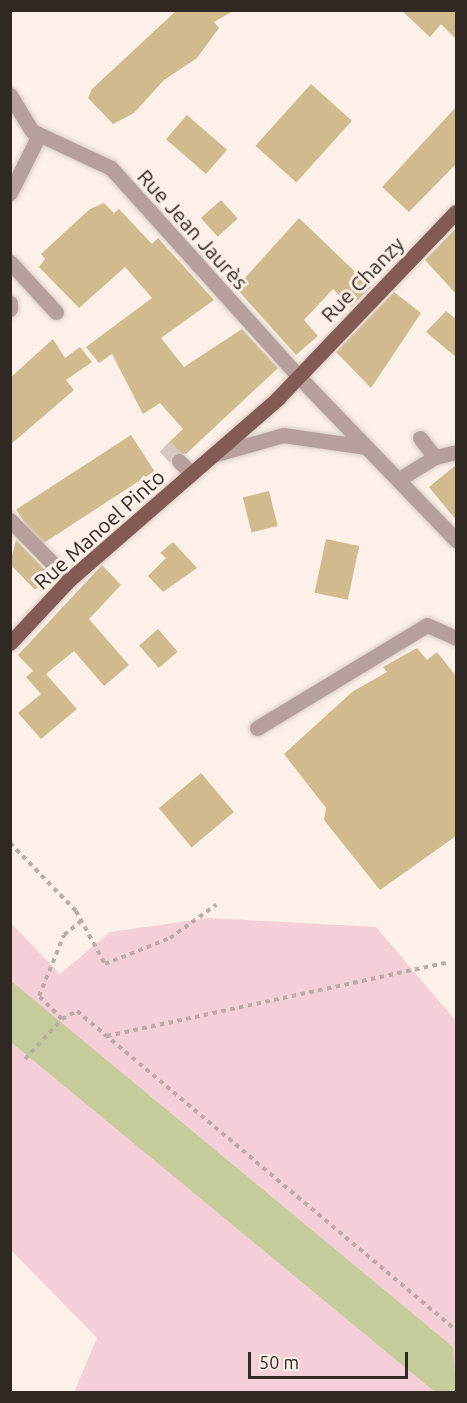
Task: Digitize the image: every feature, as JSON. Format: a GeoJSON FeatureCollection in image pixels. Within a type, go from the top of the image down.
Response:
{"type":"FeatureCollection","features":[{"type":"Feature","properties":{"kind":"main road","name":"Rue Chanzy"},"geometry":{"type":"LineString","coordinates":[[298,376],[456,212]]}},
{"type":"Feature","properties":{"kind":"main road","name":"Rue Manoel Pinto"},"geometry":{"type":"LineString","coordinates":[[10,643],[69,580],[216,454],[298,376]]}},
{"type":"Feature","properties":{"kind":"street"},"geometry":{"type":"LineString","coordinates":[[10,95],[39,135],[10,193]]}},
{"type":"Feature","properties":{"kind":"street","name":"Rue Jean Jaurès"},"geometry":{"type":"LineString","coordinates":[[39,135],[111,168],[298,376],[366,447],[401,478],[456,540]]}},
{"type":"Feature","properties":{"kind":"street"},"geometry":{"type":"LineString","coordinates":[[10,262],[56,312]]}},
{"type":"Feature","properties":{"kind":"street"},"geometry":{"type":"LineString","coordinates":[[10,303],[10,309]]}},
{"type":"Feature","properties":{"kind":"street"},"geometry":{"type":"LineString","coordinates":[[216,454],[283,435],[366,447]]}},
{"type":"Feature","properties":{"kind":"street"},"geometry":{"type":"LineString","coordinates":[[420,438],[435,457]]}},
{"type":"Feature","properties":{"kind":"street"},"geometry":{"type":"LineString","coordinates":[[401,478],[435,457],[456,450]]}},
{"type":"Feature","properties":{"kind":"street","name":"Rue Manoel Pinto"},"geometry":{"type":"LineString","coordinates":[[179,461],[192,474]]}},
{"type":"Feature","properties":{"kind":"street"},"geometry":{"type":"LineString","coordinates":[[10,520],[69,580]]}},
{"type":"Feature","properties":{"kind":"street"},"geometry":{"type":"LineString","coordinates":[[257,728],[427,625],[456,638]]}},
{"type":"Feature","properties":{"kind":"path"},"geometry":{"type":"LineString","coordinates":[[10,843],[81,921],[105,964],[170,938],[216,905]]}},
{"type":"Feature","properties":{"kind":"path"},"geometry":{"type":"LineString","coordinates":[[62,1019],[39,996],[57,948],[81,921]]}},
{"type":"Feature","properties":{"kind":"path"},"geometry":{"type":"LineString","coordinates":[[106,1036],[446,963]]}},
{"type":"Feature","properties":{"kind":"path"},"geometry":{"type":"LineString","coordinates":[[25,1059],[62,1019],[77,1011],[456,1330]]}},
{"type":"Feature","properties":{"kind":"shaded area"},"geometry":{"type":"Polygon","coordinates":[[[208,918],[376,927],[456,1021],[456,1392],[74,1392],[97,1338],[11,1250],[10,922],[60,974],[110,932],[208,918]]]}},
{"type":"Feature","properties":{"kind":"shaded area"},"geometry":{"type":"Polygon","coordinates":[[[10,980],[453,1347],[456,1392],[435,1392],[11,1042],[10,980]]]}},
{"type":"Feature","properties":{"kind":"building"},"geometry":{"type":"Polygon","coordinates":[[[177,10],[235,10],[214,22],[219,28],[197,58],[164,80],[134,113],[113,124],[88,98],[92,89],[177,10]]]}},
{"type":"Feature","properties":{"kind":"building"},"geometry":{"type":"Polygon","coordinates":[[[401,10],[456,10],[456,39],[441,24],[430,37],[401,10]]]}},
{"type":"Feature","properties":{"kind":"building"},"geometry":{"type":"Polygon","coordinates":[[[311,84],[352,121],[296,182],[255,146],[311,84]]]}},
{"type":"Feature","properties":{"kind":"building"},"geometry":{"type":"Polygon","coordinates":[[[456,107],[456,164],[409,212],[382,187],[456,107]]]}},
{"type":"Feature","properties":{"kind":"building"},"geometry":{"type":"Polygon","coordinates":[[[187,115],[227,150],[206,174],[166,139],[187,115]]]}},
{"type":"Feature","properties":{"kind":"building"},"geometry":{"type":"Polygon","coordinates":[[[221,200],[238,219],[218,237],[201,218],[221,200]]]}},
{"type":"Feature","properties":{"kind":"building"},"geometry":{"type":"Polygon","coordinates":[[[104,203],[114,213],[119,209],[152,244],[158,238],[214,300],[161,338],[184,367],[242,329],[278,368],[186,454],[171,456],[163,448],[183,429],[160,403],[143,414],[112,354],[99,363],[86,347],[152,298],[125,267],[79,308],[39,267],[45,259],[41,254],[90,209],[104,203]]]}},
{"type":"Feature","properties":{"kind":"building"},"geometry":{"type":"Polygon","coordinates":[[[299,218],[371,287],[351,307],[333,289],[304,320],[318,336],[296,355],[236,288],[299,218]]]}},
{"type":"Feature","properties":{"kind":"building"},"geometry":{"type":"Polygon","coordinates":[[[456,228],[456,294],[425,260],[456,228]]]}},
{"type":"Feature","properties":{"kind":"building"},"geometry":{"type":"Polygon","coordinates":[[[394,292],[421,313],[371,388],[336,352],[394,292]]]}},
{"type":"Feature","properties":{"kind":"building"},"geometry":{"type":"Polygon","coordinates":[[[446,311],[456,319],[456,357],[426,332],[446,311]]]}},
{"type":"Feature","properties":{"kind":"building"},"geometry":{"type":"Polygon","coordinates":[[[53,339],[65,358],[80,347],[92,362],[66,380],[74,390],[10,445],[10,378],[53,339]]]}},
{"type":"Feature","properties":{"kind":"building"},"geometry":{"type":"Polygon","coordinates":[[[131,435],[154,471],[40,546],[16,510],[131,435]]]}},
{"type":"Feature","properties":{"kind":"building"},"geometry":{"type":"Polygon","coordinates":[[[456,465],[456,520],[429,487],[456,465]]]}},
{"type":"Feature","properties":{"kind":"building"},"geometry":{"type":"Polygon","coordinates":[[[269,491],[278,526],[252,532],[243,498],[269,491]]]}},
{"type":"Feature","properties":{"kind":"building"},"geometry":{"type":"Polygon","coordinates":[[[326,539],[359,546],[348,600],[315,593],[326,539]]]}},
{"type":"Feature","properties":{"kind":"building"},"geometry":{"type":"Polygon","coordinates":[[[16,540],[51,576],[35,590],[10,564],[16,540]]]}},
{"type":"Feature","properties":{"kind":"building"},"geometry":{"type":"Polygon","coordinates":[[[173,542],[197,568],[163,592],[148,576],[166,558],[160,553],[173,542]]]}},
{"type":"Feature","properties":{"kind":"building"},"geometry":{"type":"Polygon","coordinates":[[[102,565],[121,585],[89,619],[129,665],[104,686],[74,651],[46,674],[77,709],[41,739],[18,713],[41,694],[26,677],[33,671],[18,655],[102,565]]]}},
{"type":"Feature","properties":{"kind":"building"},"geometry":{"type":"Polygon","coordinates":[[[158,629],[178,652],[159,668],[139,645],[158,629]]]}},
{"type":"Feature","properties":{"kind":"building"},"geometry":{"type":"Polygon","coordinates":[[[417,648],[427,660],[437,652],[456,676],[456,836],[380,890],[324,820],[326,808],[284,754],[352,692],[387,672],[383,667],[417,648]]]}},
{"type":"Feature","properties":{"kind":"building"},"geometry":{"type":"Polygon","coordinates":[[[201,773],[234,812],[192,847],[159,808],[201,773]]]}},
{"type":"Feature","properties":{"kind":"tunnel"},"geometry":{"type":"LineString","coordinates":[[165,446],[179,461]]}}]}
